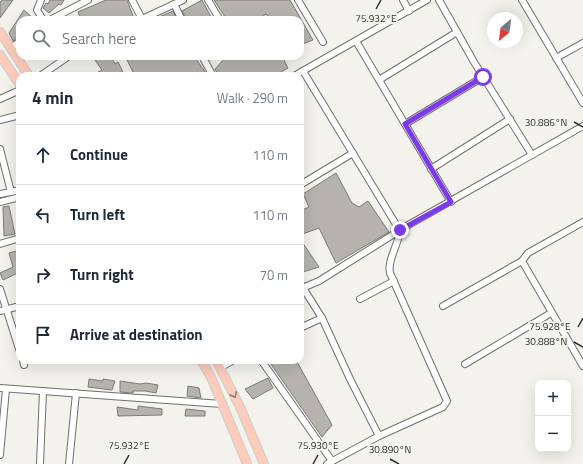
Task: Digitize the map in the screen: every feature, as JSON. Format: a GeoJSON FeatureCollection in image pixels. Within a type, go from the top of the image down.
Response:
{"type":"FeatureCollection","features":[{"type":"Feature","properties":{"kind":"main road"},"geometry":{"type":"LineString","coordinates":[[0,32],[16,56]]}},
{"type":"Feature","properties":{"kind":"main road"},"geometry":{"type":"LineString","coordinates":[[0,55],[16,79]]}},
{"type":"Feature","properties":{"kind":"main road"},"geometry":{"type":"LineString","coordinates":[[19,60],[26,72]]}},
{"type":"Feature","properties":{"kind":"main road"},"geometry":{"type":"LineString","coordinates":[[204,364],[211,376],[247,464]]}},
{"type":"Feature","properties":{"kind":"main road"},"geometry":{"type":"LineString","coordinates":[[219,364],[240,406],[264,464]]}},
{"type":"Feature","properties":{"kind":"street"},"geometry":{"type":"LineString","coordinates":[[41,0],[37,10],[41,16]]}},
{"type":"Feature","properties":{"kind":"street"},"geometry":{"type":"LineString","coordinates":[[58,16],[88,0]]}},
{"type":"Feature","properties":{"kind":"street"},"geometry":{"type":"LineString","coordinates":[[132,0],[140,16]]}},
{"type":"Feature","properties":{"kind":"street"},"geometry":{"type":"LineString","coordinates":[[148,16],[183,0]]}},
{"type":"Feature","properties":{"kind":"street"},"geometry":{"type":"LineString","coordinates":[[208,0],[218,16]]}},
{"type":"Feature","properties":{"kind":"street"},"geometry":{"type":"LineString","coordinates":[[298,0],[323,42]]}},
{"type":"Feature","properties":{"kind":"street"},"geometry":{"type":"LineString","coordinates":[[403,0],[409,11]]}},
{"type":"Feature","properties":{"kind":"street"},"geometry":{"type":"LineString","coordinates":[[303,71],[427,0]]}},
{"type":"Feature","properties":{"kind":"street"},"geometry":{"type":"LineString","coordinates":[[439,0],[483,77],[532,155]]}},
{"type":"Feature","properties":{"kind":"street"},"geometry":{"type":"LineString","coordinates":[[522,0],[583,103]]}},
{"type":"Feature","properties":{"kind":"street"},"geometry":{"type":"LineString","coordinates":[[174,4],[180,16]]}},
{"type":"Feature","properties":{"kind":"street"},"geometry":{"type":"LineString","coordinates":[[379,80],[457,32]]}},
{"type":"Feature","properties":{"kind":"street"},"geometry":{"type":"LineString","coordinates":[[356,41],[451,202]]}},
{"type":"Feature","properties":{"kind":"street"},"geometry":{"type":"LineString","coordinates":[[556,58],[583,43]]}},
{"type":"Feature","properties":{"kind":"street"},"geometry":{"type":"LineString","coordinates":[[11,48],[16,44]]}},
{"type":"Feature","properties":{"kind":"street"},"geometry":{"type":"LineString","coordinates":[[46,72],[63,60]]}},
{"type":"Feature","properties":{"kind":"street"},"geometry":{"type":"LineString","coordinates":[[204,60],[212,72]]}},
{"type":"Feature","properties":{"kind":"street"},"geometry":{"type":"LineString","coordinates":[[264,364],[330,463],[378,436],[443,407],[447,403],[444,392],[389,268],[398,242],[400,230],[304,73]]}},
{"type":"Feature","properties":{"kind":"street"},"geometry":{"type":"LineString","coordinates":[[405,124],[483,77]]}},
{"type":"Feature","properties":{"kind":"street"},"geometry":{"type":"LineString","coordinates":[[0,99],[16,92]]}},
{"type":"Feature","properties":{"kind":"street"},"geometry":{"type":"LineString","coordinates":[[0,120],[16,116]]}},
{"type":"Feature","properties":{"kind":"street"},"geometry":{"type":"LineString","coordinates":[[431,168],[510,119]]}},
{"type":"Feature","properties":{"kind":"street"},"geometry":{"type":"LineString","coordinates":[[304,286],[319,281],[400,230],[583,126]]}},
{"type":"Feature","properties":{"kind":"street"},"geometry":{"type":"LineString","coordinates":[[0,149],[11,192]]}},
{"type":"Feature","properties":{"kind":"street"},"geometry":{"type":"LineString","coordinates":[[304,183],[353,153]]}},
{"type":"Feature","properties":{"kind":"street"},"geometry":{"type":"LineString","coordinates":[[0,194],[16,191]]}},
{"type":"Feature","properties":{"kind":"street"},"geometry":{"type":"LineString","coordinates":[[0,202],[16,198]]}},
{"type":"Feature","properties":{"kind":"street"},"geometry":{"type":"LineString","coordinates":[[443,306],[522,261],[528,253],[583,222]]}},
{"type":"Feature","properties":{"kind":"street"},"geometry":{"type":"LineString","coordinates":[[0,244],[16,239]]}},
{"type":"Feature","properties":{"kind":"street"},"geometry":{"type":"LineString","coordinates":[[522,261],[583,366]]}},
{"type":"Feature","properties":{"kind":"street"},"geometry":{"type":"LineString","coordinates":[[360,299],[394,281]]}},
{"type":"Feature","properties":{"kind":"street"},"geometry":{"type":"LineString","coordinates":[[0,289],[3,310],[16,342]]}},
{"type":"Feature","properties":{"kind":"street"},"geometry":{"type":"LineString","coordinates":[[304,291],[322,318],[378,436]]}},
{"type":"Feature","properties":{"kind":"street"},"geometry":{"type":"LineString","coordinates":[[3,310],[16,307]]}},
{"type":"Feature","properties":{"kind":"street"},"geometry":{"type":"LineString","coordinates":[[465,364],[551,313]]}},
{"type":"Feature","properties":{"kind":"street"},"geometry":{"type":"LineString","coordinates":[[304,326],[322,318]]}},
{"type":"Feature","properties":{"kind":"street"},"geometry":{"type":"LineString","coordinates":[[0,455],[3,388],[222,404]]}},
{"type":"Feature","properties":{"kind":"street"},"geometry":{"type":"LineString","coordinates":[[40,464],[43,390]]}},
{"type":"Feature","properties":{"kind":"street"},"geometry":{"type":"LineString","coordinates":[[70,464],[76,393]]}},
{"type":"Feature","properties":{"kind":"building"},"geometry":{"type":"Polygon","coordinates":[[[2,0],[13,0],[0,18],[0,2],[2,0]]]}},
{"type":"Feature","properties":{"kind":"building"},"geometry":{"type":"Polygon","coordinates":[[[50,0],[64,0],[61,5],[59,4],[49,13],[43,8],[50,0]]]}},
{"type":"Feature","properties":{"kind":"building"},"geometry":{"type":"Polygon","coordinates":[[[106,0],[127,0],[133,16],[80,16],[78,12],[106,0]]]}},
{"type":"Feature","properties":{"kind":"building"},"geometry":{"type":"Polygon","coordinates":[[[202,0],[210,16],[185,16],[182,11],[202,0]]]}},
{"type":"Feature","properties":{"kind":"building"},"geometry":{"type":"Polygon","coordinates":[[[214,0],[290,0],[299,16],[267,16],[266,14],[263,16],[224,16],[214,0]]]}},
{"type":"Feature","properties":{"kind":"building"},"geometry":{"type":"Polygon","coordinates":[[[24,10],[31,16],[20,16],[24,10]]]}},
{"type":"Feature","properties":{"kind":"building"},"geometry":{"type":"Polygon","coordinates":[[[173,11],[175,16],[161,16],[173,11]]]}},
{"type":"Feature","properties":{"kind":"building"},"geometry":{"type":"Polygon","coordinates":[[[16,22],[16,37],[13,41],[9,33],[16,22]]]}},
{"type":"Feature","properties":{"kind":"building"},"geometry":{"type":"Polygon","coordinates":[[[304,24],[313,40],[304,43],[304,24]]]}},
{"type":"Feature","properties":{"kind":"building"},"geometry":{"type":"Polygon","coordinates":[[[95,60],[113,60],[115,64],[118,62],[123,72],[98,72],[102,70],[95,60]]]}},
{"type":"Feature","properties":{"kind":"building"},"geometry":{"type":"Polygon","coordinates":[[[127,60],[197,60],[205,72],[133,72],[127,60]]]}},
{"type":"Feature","properties":{"kind":"building"},"geometry":{"type":"Polygon","coordinates":[[[223,60],[284,60],[288,68],[281,72],[217,72],[215,69],[223,60]]]}},
{"type":"Feature","properties":{"kind":"building"},"geometry":{"type":"Polygon","coordinates":[[[336,173],[352,203],[359,207],[368,201],[389,232],[336,263],[319,228],[304,234],[304,209],[309,207],[304,193],[336,173]]]}},
{"type":"Feature","properties":{"kind":"building"},"geometry":{"type":"Polygon","coordinates":[[[9,206],[15,234],[4,236],[3,207],[9,206]]]}},
{"type":"Feature","properties":{"kind":"building"},"geometry":{"type":"Polygon","coordinates":[[[304,245],[319,267],[304,272],[304,245]]]}},
{"type":"Feature","properties":{"kind":"building"},"geometry":{"type":"Polygon","coordinates":[[[16,251],[16,274],[3,280],[0,273],[13,267],[9,253],[16,251]]]}},
{"type":"Feature","properties":{"kind":"building"},"geometry":{"type":"Polygon","coordinates":[[[271,364],[298,364],[332,425],[322,437],[271,364]]]}},
{"type":"Feature","properties":{"kind":"building"},"geometry":{"type":"Polygon","coordinates":[[[268,378],[273,388],[253,399],[245,389],[268,378]]]}},
{"type":"Feature","properties":{"kind":"building"},"geometry":{"type":"Polygon","coordinates":[[[89,379],[115,381],[112,390],[88,387],[89,379]]]}},
{"type":"Feature","properties":{"kind":"building"},"geometry":{"type":"Polygon","coordinates":[[[120,381],[158,385],[156,393],[145,391],[133,391],[133,393],[120,392],[120,381]]]}},
{"type":"Feature","properties":{"kind":"building"},"geometry":{"type":"Polygon","coordinates":[[[188,386],[199,388],[201,398],[187,396],[188,386]]]}},
{"type":"Feature","properties":{"kind":"building"},"geometry":{"type":"Polygon","coordinates":[[[138,406],[162,409],[162,415],[118,416],[117,407],[138,410],[138,406]]]}},
{"type":"Feature","properties":{"kind":"building"},"geometry":{"type":"Polygon","coordinates":[[[186,409],[205,411],[205,416],[185,416],[186,409]]]}},
{"type":"Feature","properties":{"kind":"route"},"geometry":{"type":"LineString","coordinates":[[400,230],[451,202],[405,124],[483,77]]}}]}
